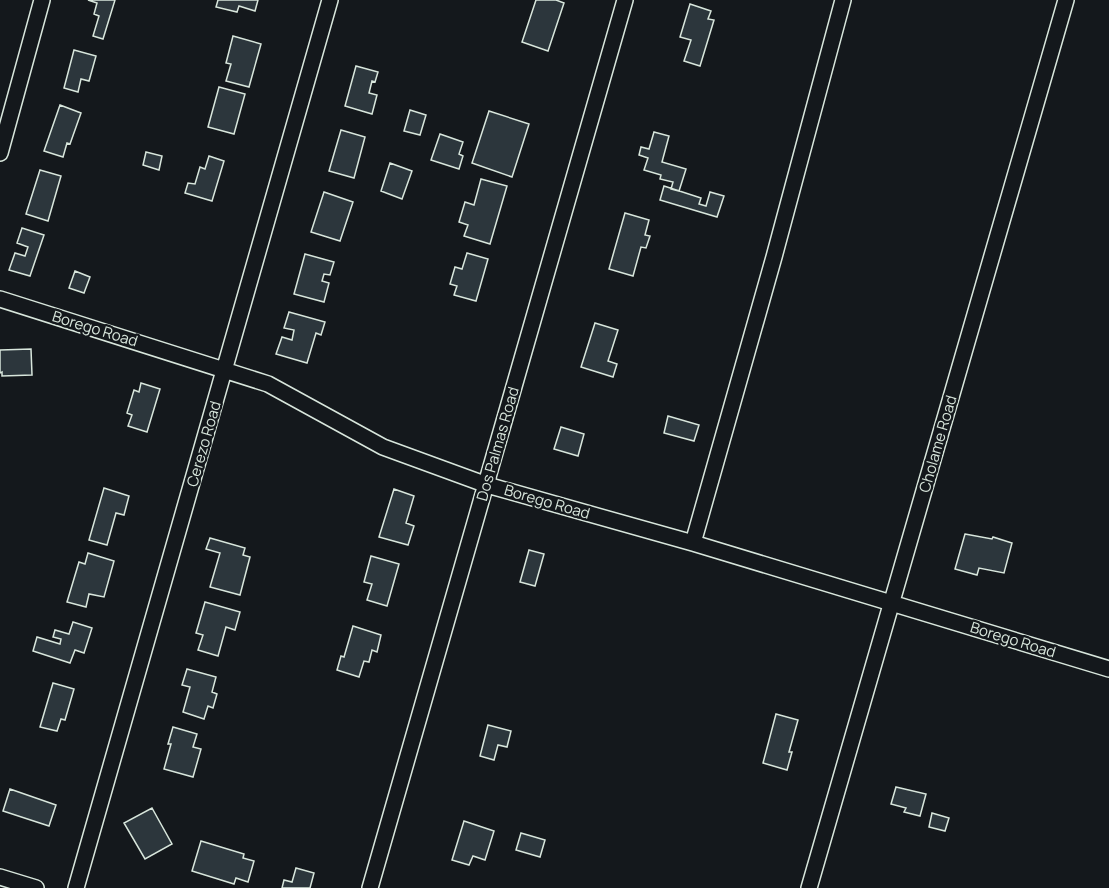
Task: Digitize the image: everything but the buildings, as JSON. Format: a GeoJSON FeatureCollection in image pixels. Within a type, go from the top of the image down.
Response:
{"type":"FeatureCollection","features":[{"type":"Feature","properties":{"kind":"street"},"geometry":{"type":"LineString","coordinates":[[0,153],[42,0]]}},
{"type":"Feature","properties":{"kind":"street","name":"Cerezo Road"},"geometry":{"type":"LineString","coordinates":[[76,888],[330,0]]}},
{"type":"Feature","properties":{"kind":"street","name":"Dos Palmas Road"},"geometry":{"type":"LineString","coordinates":[[370,888],[626,0]]}},
{"type":"Feature","properties":{"kind":"street"},"geometry":{"type":"LineString","coordinates":[[693,543],[843,0]]}},
{"type":"Feature","properties":{"kind":"street","name":"Cholame Road"},"geometry":{"type":"LineString","coordinates":[[809,888],[1066,0]]}},
{"type":"Feature","properties":{"kind":"street","name":"Borego Road"},"geometry":{"type":"LineString","coordinates":[[0,299],[268,384],[383,447],[487,485],[693,543],[1109,669]]}},
{"type":"Feature","properties":{"kind":"street"},"geometry":{"type":"LineString","coordinates":[[0,877],[36,888]]}}]}
